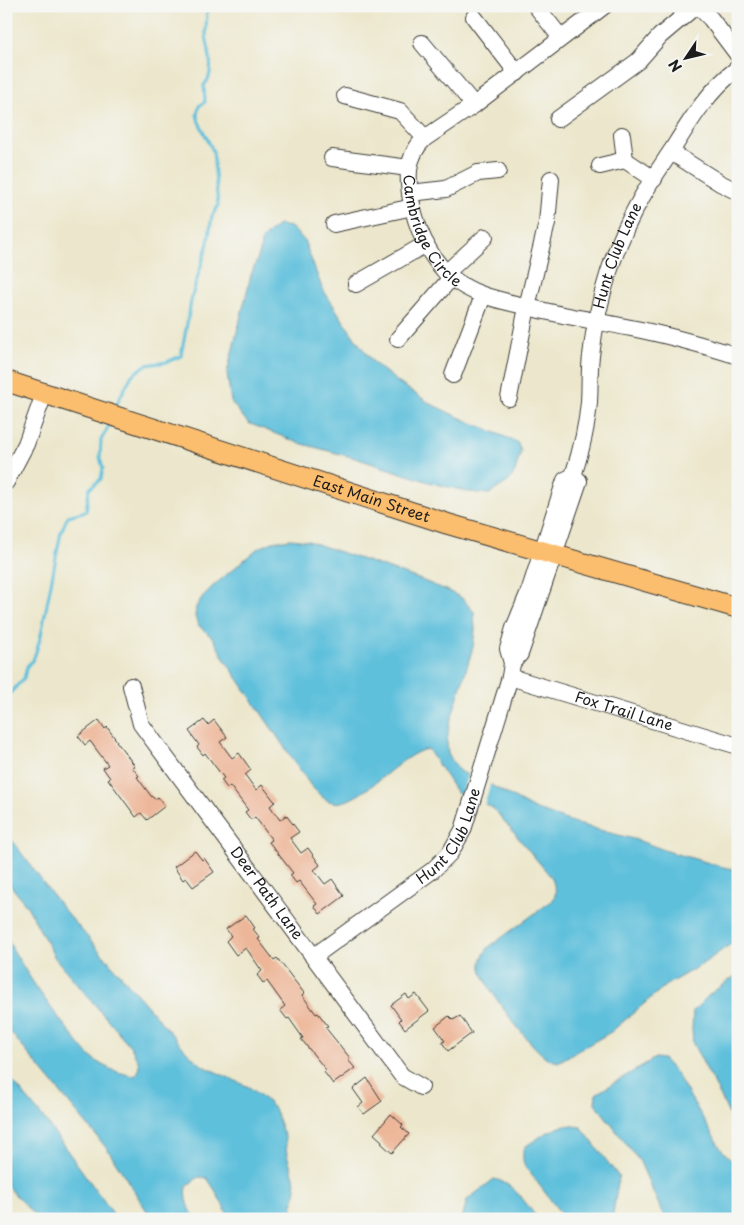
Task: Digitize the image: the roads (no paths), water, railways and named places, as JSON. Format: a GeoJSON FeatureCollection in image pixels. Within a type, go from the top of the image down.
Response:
{"type":"FeatureCollection","features":[{"type":"Feature","properties":{"kind":"main road","name":"East Main Street"},"geometry":{"type":"LineString","coordinates":[[6,381],[421,515],[738,608]]}},
{"type":"Feature","properties":{"kind":"street"},"geometry":{"type":"LineString","coordinates":[[536,6],[561,38]]}},
{"type":"Feature","properties":{"kind":"street","name":"Cambridge Circle"},"geometry":{"type":"LineString","coordinates":[[604,6],[474,105],[425,138],[415,150],[408,168],[411,200],[426,244],[440,266],[449,275],[473,292],[484,296],[527,307],[652,332],[738,356]]}},
{"type":"Feature","properties":{"kind":"street"},"geometry":{"type":"LineString","coordinates":[[558,120],[638,61],[660,36],[692,10],[700,7],[738,55]]}},
{"type":"Feature","properties":{"kind":"street"},"geometry":{"type":"LineString","coordinates":[[474,17],[517,72]]}},
{"type":"Feature","properties":{"kind":"street"},"geometry":{"type":"LineString","coordinates":[[422,43],[474,105]]}},
{"type":"Feature","properties":{"kind":"street","name":"Hunt Club Lane"},"geometry":{"type":"LineString","coordinates":[[313,957],[441,862],[458,840],[470,810],[511,670],[520,654],[548,552],[579,481],[573,476],[583,443],[586,423],[591,356],[606,280],[615,255],[634,212],[670,152],[706,98],[720,82],[738,68]]}},
{"type":"Feature","properties":{"kind":"street"},"geometry":{"type":"LineString","coordinates":[[345,96],[400,111],[425,138]]}},
{"type":"Feature","properties":{"kind":"street"},"geometry":{"type":"LineString","coordinates":[[622,135],[625,160]]}},
{"type":"Feature","properties":{"kind":"street"},"geometry":{"type":"LineString","coordinates":[[670,152],[738,192]]}},
{"type":"Feature","properties":{"kind":"street"},"geometry":{"type":"LineString","coordinates":[[332,158],[408,168]]}},
{"type":"Feature","properties":{"kind":"street"},"geometry":{"type":"LineString","coordinates":[[600,166],[625,160],[654,179]]}},
{"type":"Feature","properties":{"kind":"street"},"geometry":{"type":"LineString","coordinates":[[334,224],[446,189],[478,173],[498,171]]}},
{"type":"Feature","properties":{"kind":"street"},"geometry":{"type":"LineString","coordinates":[[509,398],[527,307],[547,222],[551,178]]}},
{"type":"Feature","properties":{"kind":"street"},"geometry":{"type":"LineString","coordinates":[[398,339],[449,275],[485,237]]}},
{"type":"Feature","properties":{"kind":"street"},"geometry":{"type":"LineString","coordinates":[[356,284],[426,244]]}},
{"type":"Feature","properties":{"kind":"street"},"geometry":{"type":"LineString","coordinates":[[453,375],[484,296]]}},
{"type":"Feature","properties":{"kind":"street"},"geometry":{"type":"LineString","coordinates":[[6,482],[26,444],[44,394]]}},
{"type":"Feature","properties":{"kind":"street","name":"Fox Trail Lane"},"geometry":{"type":"LineString","coordinates":[[511,670],[738,746]]}},
{"type":"Feature","properties":{"kind":"street","name":"Deer Path Lane"},"geometry":{"type":"LineString","coordinates":[[131,686],[141,724],[402,1076],[420,1087]]}},
{"type":"Feature","properties":{"kind":"water"},"geometry":{"type":"Polygon","coordinates":[[[278,225],[291,227],[304,240],[322,288],[373,362],[399,383],[431,404],[517,442],[521,451],[515,472],[509,481],[489,494],[469,492],[432,483],[355,458],[299,443],[248,423],[231,402],[227,373],[251,275],[260,252],[261,242],[278,225]]]}},
{"type":"Feature","properties":{"kind":"water"},"geometry":{"type":"Polygon","coordinates":[[[291,539],[308,541],[416,578],[462,598],[474,612],[475,630],[473,647],[449,726],[447,742],[448,754],[459,771],[489,784],[534,809],[581,825],[738,871],[738,939],[701,965],[666,985],[611,1032],[558,1062],[548,1059],[540,1052],[520,1030],[499,1002],[484,977],[481,965],[489,947],[553,900],[556,892],[552,878],[494,809],[484,803],[457,793],[428,749],[405,760],[365,791],[352,798],[340,802],[329,801],[324,798],[311,786],[225,660],[213,638],[199,626],[195,617],[196,607],[212,587],[257,549],[275,541],[291,539]]]}},
{"type":"Feature","properties":{"kind":"water"},"geometry":{"type":"Polygon","coordinates":[[[6,832],[59,904],[188,1053],[203,1066],[249,1087],[274,1108],[285,1138],[287,1155],[296,1188],[290,1219],[230,1219],[207,1178],[198,1177],[187,1186],[188,1203],[195,1219],[152,1219],[108,1150],[6,1027],[6,937],[41,994],[81,1047],[102,1065],[117,1072],[134,1076],[138,1073],[139,1063],[131,1047],[55,958],[27,906],[6,880],[6,832]]]}},
{"type":"Feature","properties":{"kind":"water"},"geometry":{"type":"Polygon","coordinates":[[[738,974],[738,1133],[693,1044],[692,1029],[693,1011],[710,994],[738,974]]]}},
{"type":"Feature","properties":{"kind":"water"},"geometry":{"type":"Polygon","coordinates":[[[655,1058],[663,1059],[676,1073],[721,1149],[738,1167],[738,1219],[665,1219],[640,1162],[595,1103],[596,1094],[655,1058]]]}},
{"type":"Feature","properties":{"kind":"water"},"geometry":{"type":"Polygon","coordinates":[[[6,1073],[45,1120],[117,1219],[38,1219],[6,1185],[6,1073]]]}},
{"type":"Feature","properties":{"kind":"water"},"geometry":{"type":"Polygon","coordinates":[[[565,1125],[581,1127],[619,1177],[612,1219],[565,1219],[525,1166],[523,1156],[526,1146],[546,1133],[565,1125]]]}},
{"type":"Feature","properties":{"kind":"water"},"geometry":{"type":"Polygon","coordinates":[[[494,1179],[514,1189],[538,1219],[462,1219],[467,1200],[494,1179]]]}},
{"type":"Feature","properties":{"kind":"waterway"},"geometry":{"type":"LineString","coordinates":[[115,409],[132,375],[146,365],[167,362],[181,356],[192,296],[208,243],[212,216],[218,206],[213,151],[197,115],[199,106],[205,102],[204,85],[210,75],[206,35],[207,6]]}},
{"type":"Feature","properties":{"kind":"waterway"},"geometry":{"type":"LineString","coordinates":[[6,698],[24,678],[27,666],[33,660],[41,635],[61,532],[68,516],[86,511],[89,489],[101,479],[103,468],[100,457],[101,440],[111,422]]}}]}
